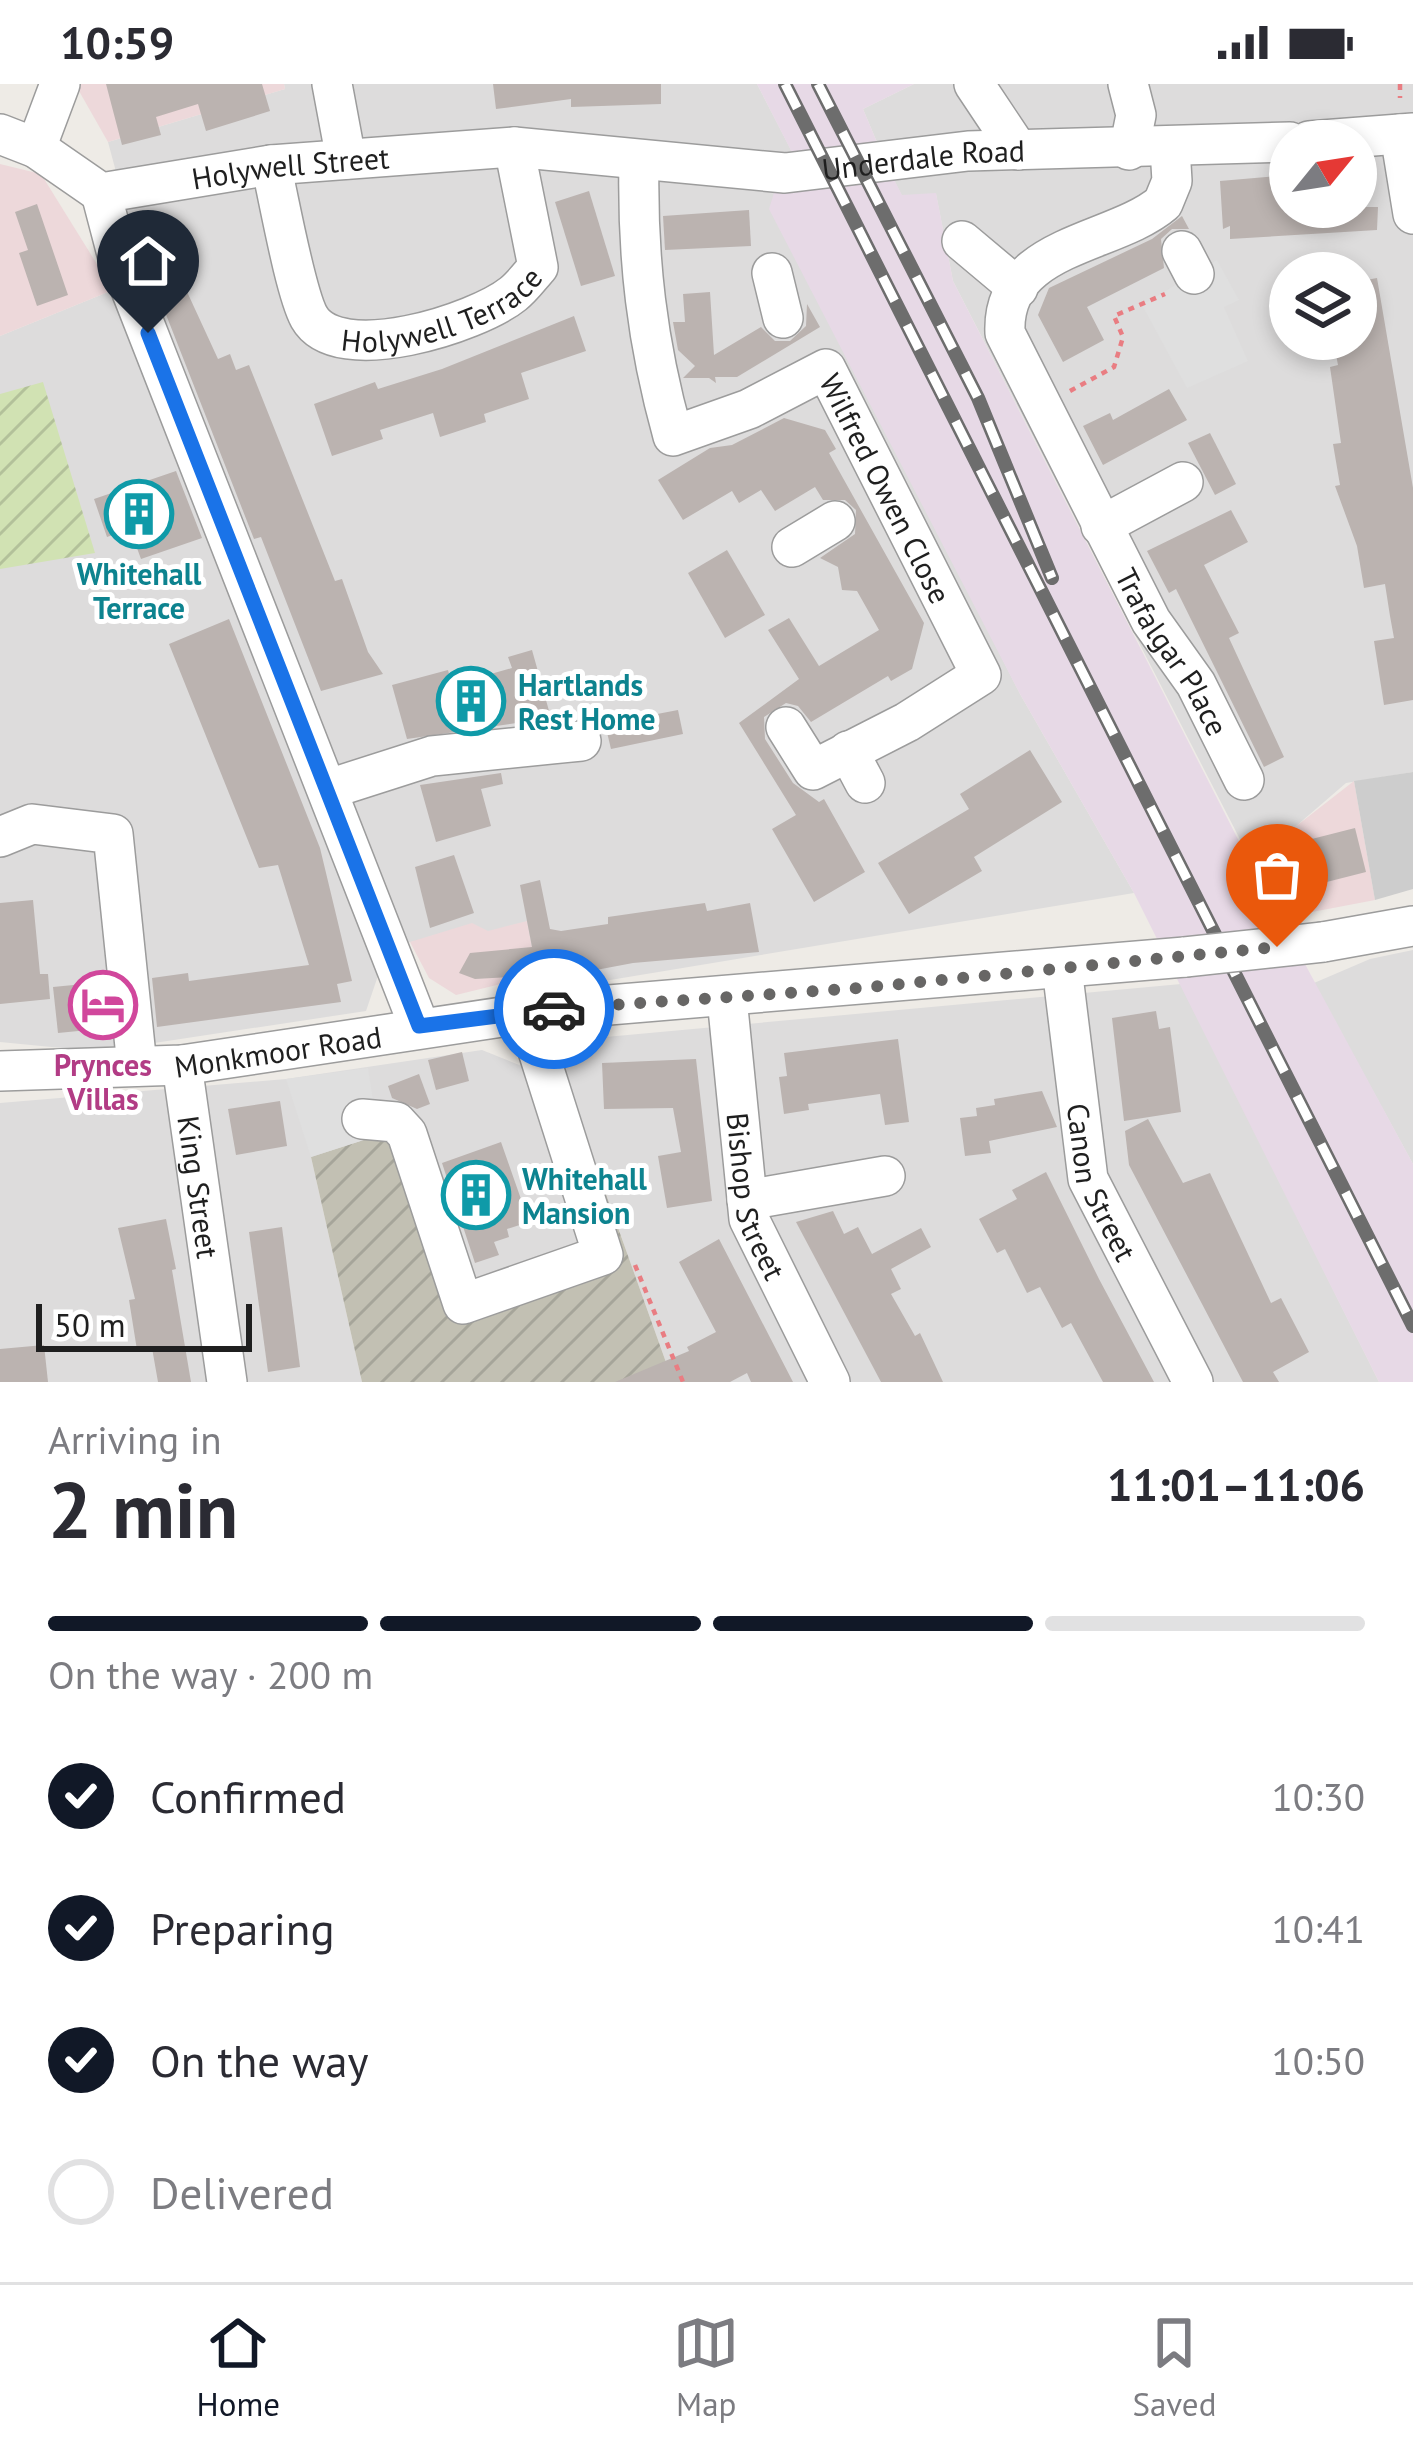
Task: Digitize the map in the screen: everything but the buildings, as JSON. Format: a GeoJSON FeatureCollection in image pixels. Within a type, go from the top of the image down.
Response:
{"type":"FeatureCollection","features":[{"type":"Feature","properties":{"kind":"street"},"geometry":{"type":"LineString","coordinates":[[60,84],[18,141],[101,193],[116,254],[419,1026]]}},
{"type":"Feature","properties":{"kind":"street"},"geometry":{"type":"LineString","coordinates":[[332,84],[346,159]]}},
{"type":"Feature","properties":{"kind":"street"},"geometry":{"type":"LineString","coordinates":[[974,84],[1018,150]]}},
{"type":"Feature","properties":{"kind":"street"},"geometry":{"type":"LineString","coordinates":[[1128,84],[1136,115],[1129,150]]}},
{"type":"Feature","properties":{"kind":"street"},"geometry":{"type":"LineString","coordinates":[[1377,135],[1407,133],[1413,214]]}},
{"type":"Feature","properties":{"kind":"street","name":"Underdale Road"},"geometry":{"type":"LineString","coordinates":[[559,151],[785,173],[1018,150],[1269,143]]}},
{"type":"Feature","properties":{"kind":"street","name":"Holywell Street"},"geometry":{"type":"LineString","coordinates":[[101,193],[271,165],[514,147],[559,151]]}},
{"type":"Feature","properties":{"kind":"street","name":"Holywell Terrace"},"geometry":{"type":"LineString","coordinates":[[271,165],[310,318],[330,335],[357,344],[427,330],[485,308],[512,296],[538,267],[514,147]]}},
{"type":"Feature","properties":{"kind":"street"},"geometry":{"type":"LineString","coordinates":[[962,241],[1018,288],[1056,252],[1173,249],[1170,148]]}},
{"type":"Feature","properties":{"kind":"street","name":"Wilfred Owen Close"},"geometry":{"type":"LineString","coordinates":[[639,161],[639,276],[654,368],[673,436],[749,409],[797,345],[826,369],[861,505],[981,675],[857,767],[813,770],[785,727]]}},
{"type":"Feature","properties":{"kind":"street"},"geometry":{"type":"LineString","coordinates":[[772,273],[797,345]]}},
{"type":"Feature","properties":{"kind":"street","name":"Trafalgar Place"},"geometry":{"type":"LineString","coordinates":[[1018,288],[1007,313],[1005,333],[1151,621],[1196,684],[1244,780]]}},
{"type":"Feature","properties":{"kind":"street"},"geometry":{"type":"LineString","coordinates":[[1101,526],[1183,482]]}},
{"type":"Feature","properties":{"kind":"street"},"geometry":{"type":"LineString","coordinates":[[793,547],[861,505]]}},
{"type":"Feature","properties":{"kind":"street"},"geometry":{"type":"LineString","coordinates":[[329,789],[432,756],[580,741]]}},
{"type":"Feature","properties":{"kind":"street"},"geometry":{"type":"LineString","coordinates":[[0,838],[32,824],[113,834],[137,1066]]}},
{"type":"Feature","properties":{"kind":"street","name":"Monkmoor Road"},"geometry":{"type":"LineString","coordinates":[[0,1070],[182,1065],[526,1013],[1185,957],[1323,942],[1413,926]]}},
{"type":"Feature","properties":{"kind":"street","name":"Canon Street"},"geometry":{"type":"LineString","coordinates":[[1062,968],[1088,1179],[1193,1382]]}},
{"type":"Feature","properties":{"kind":"street","name":"Bishop Street"},"geometry":{"type":"LineString","coordinates":[[727,998],[755,1238],[830,1382]]}},
{"type":"Feature","properties":{"kind":"street"},"geometry":{"type":"LineString","coordinates":[[362,1119],[395,1121],[407,1134],[463,1304],[603,1255],[526,1013]]}},
{"type":"Feature","properties":{"kind":"street","name":"King Street"},"geometry":{"type":"LineString","coordinates":[[182,1065],[227,1382]]}},
{"type":"Feature","properties":{"kind":"street"},"geometry":{"type":"LineString","coordinates":[[747,1200],[885,1176]]}},
{"type":"Feature","properties":{"kind":"path"},"geometry":{"type":"LineString","coordinates":[[1040,407],[1114,367],[1123,338],[1114,316],[1159,292],[1173,249]]}},
{"type":"Feature","properties":{"kind":"shaded area"},"geometry":{"type":"Polygon","coordinates":[[[75,84],[284,84],[285,89],[108,142],[75,84]]]}},
{"type":"Feature","properties":{"kind":"shaded area"},"geometry":{"type":"Polygon","coordinates":[[[284,84],[757,84],[805,177],[907,470],[1020,694],[1134,893],[598,982],[569,975],[543,980],[544,974],[488,932],[410,942],[383,961],[366,1011],[141,1045],[72,1049],[0,1042],[0,336],[113,290],[133,235],[108,142],[285,89],[284,84]]]}},
{"type":"Feature","properties":{"kind":"shaded area"},"geometry":{"type":"Polygon","coordinates":[[[757,84],[914,84],[863,109],[887,166],[902,195],[936,193],[953,281],[1245,853],[1413,1164],[1413,1382],[1379,1382],[1134,893],[1020,694],[769,209],[777,183],[804,176],[757,84]]]}},
{"type":"Feature","properties":{"kind":"shaded area"},"geometry":{"type":"Polygon","coordinates":[[[914,84],[1413,84],[1413,772],[1346,783],[1295,827],[1312,912],[1281,919],[953,281],[936,194],[902,196],[863,109],[914,84]]]}},
{"type":"Feature","properties":{"kind":"shaded area"},"geometry":{"type":"Polygon","coordinates":[[[0,164],[41,174],[113,290],[0,336],[0,164]]]}},
{"type":"Feature","properties":{"kind":"shaded area"},"geometry":{"type":"Polygon","coordinates":[[[1217,260],[1239,300],[1224,307],[1248,361],[1187,388],[1142,305],[1217,260]]]}},
{"type":"Feature","properties":{"kind":"shaded area"},"geometry":{"type":"Polygon","coordinates":[[[1413,772],[1413,889],[1375,900],[1354,781],[1413,772]]]}},
{"type":"Feature","properties":{"kind":"shaded area"},"geometry":{"type":"Polygon","coordinates":[[[1354,781],[1375,900],[1312,912],[1295,827],[1354,781]]]}},
{"type":"Feature","properties":{"kind":"shaded area"},"geometry":{"type":"Polygon","coordinates":[[[527,921],[537,975],[456,995],[429,978],[410,942],[472,923],[488,931],[527,921]]]}},
{"type":"Feature","properties":{"kind":"shaded area"},"geometry":{"type":"Polygon","coordinates":[[[1413,950],[1413,1164],[1314,983],[1370,959],[1413,950]]]}},
{"type":"Feature","properties":{"kind":"shaded area"},"geometry":{"type":"Polygon","coordinates":[[[1181,984],[1379,1382],[673,1382],[560,1065],[562,1041],[1181,984]]]}},
{"type":"Feature","properties":{"kind":"shaded area"},"geometry":{"type":"Polygon","coordinates":[[[482,1050],[524,1067],[582,1224],[576,1249],[477,1282],[311,1157],[362,1382],[0,1382],[0,1103],[286,1079],[482,1050]]]}},
{"type":"Feature","properties":{"kind":"shaded area"},"geometry":{"type":"Polygon","coordinates":[[[560,1065],[673,1382],[362,1382],[311,1157],[407,1126],[460,1276],[478,1282],[575,1249],[582,1224],[560,1065]]]}},
{"type":"Feature","properties":{"kind":"shaded area"},"geometry":{"type":"Polygon","coordinates":[[[368,1068],[375,1113],[407,1126],[311,1157],[286,1079],[368,1068]]]}},
{"type":"Feature","properties":{"kind":"green space"},"geometry":{"type":"Polygon","coordinates":[[[43,382],[95,553],[0,569],[0,394],[43,382]]]}},
{"type":"Feature","properties":{"kind":"railway"},"geometry":{"type":"LineString","coordinates":[[785,84],[1413,1326]]}},
{"type":"Feature","properties":{"kind":"railway"},"geometry":{"type":"LineString","coordinates":[[818,84],[978,398],[1052,578]]}},
{"type":"Feature","properties":{"kind":"way so far"},"geometry":{"type":"LineString","coordinates":[[554,1009],[860,988],[1277,947]]}},
{"type":"Feature","properties":{"kind":"place","name":"Whitehall Terrace"},"geometry":{"type":"Point","coordinates":[139,514]}},
{"type":"Feature","properties":{"kind":"place","name":"Hartlands Rest Home"},"geometry":{"type":"Point","coordinates":[471,701]}},
{"type":"Feature","properties":{"kind":"place","name":"Prynces Villas"},"geometry":{"type":"Point","coordinates":[103,1005]}},
{"type":"Feature","properties":{"kind":"place","name":"Whitehall Mansion"},"geometry":{"type":"Point","coordinates":[476,1195]}},
{"type":"Feature","properties":{"kind":"route"},"geometry":{"type":"LineString","coordinates":[[148,333],[412,995],[419,1026],[554,1009]]}}]}
